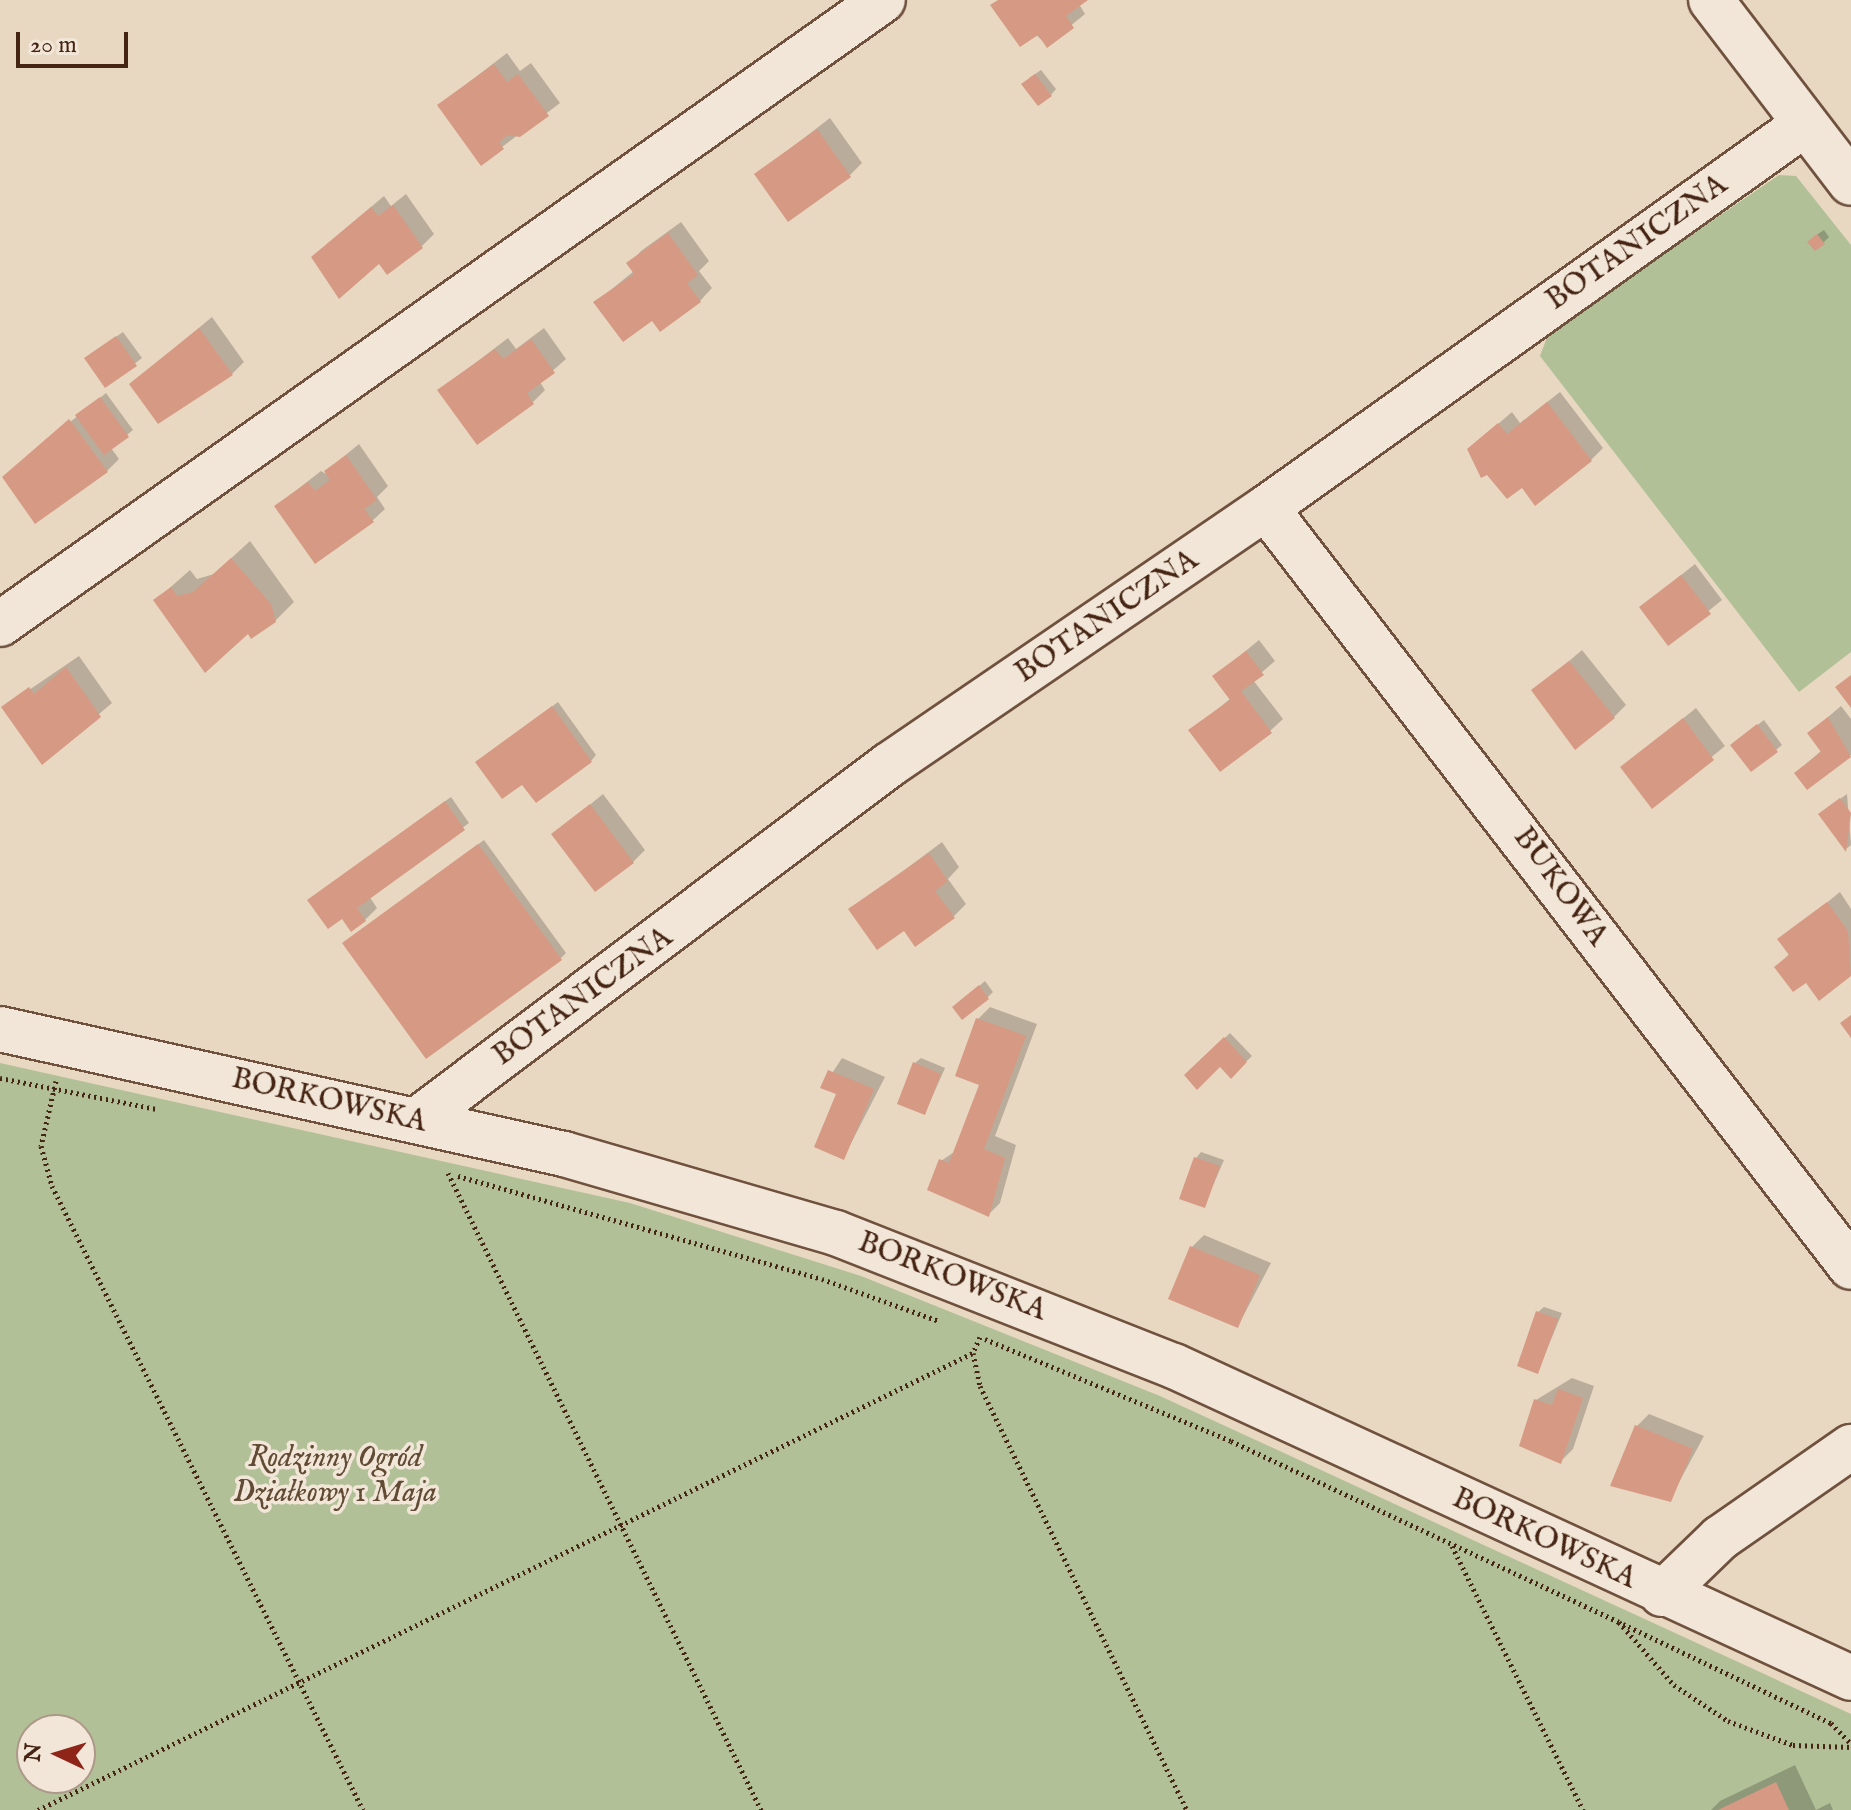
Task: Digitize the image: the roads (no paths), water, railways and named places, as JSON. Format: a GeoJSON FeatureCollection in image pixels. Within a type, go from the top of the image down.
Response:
{"type":"FeatureCollection","features":[{"type":"Feature","properties":{"kind":"street"},"geometry":{"type":"LineString","coordinates":[[0,624],[883,0]]}},
{"type":"Feature","properties":{"kind":"street"},"geometry":{"type":"LineString","coordinates":[[1711,0],[1851,183]]}},
{"type":"Feature","properties":{"kind":"street","name":"BOTANICZNA"},"geometry":{"type":"LineString","coordinates":[[417,1120],[889,765],[1266,508],[1805,124]]}},
{"type":"Feature","properties":{"kind":"street","name":"BUKOWA"},"geometry":{"type":"LineString","coordinates":[[1266,508],[1851,1267]]}},
{"type":"Feature","properties":{"kind":"street","name":"BORKOWSKA"},"geometry":{"type":"LineString","coordinates":[[0,1029],[417,1120],[709,1194],[953,1275],[1174,1366],[1662,1594],[1851,1678]]}},
{"type":"Feature","properties":{"kind":"street"},"geometry":{"type":"LineString","coordinates":[[1662,1594],[1720,1538],[1851,1447]]}},
{"type":"Feature","properties":{"kind":"park label","name":"Rodzinny Ogród Działkowy 1 Maja"},"geometry":{"type":"Point","coordinates":[335,1475]}}]}
